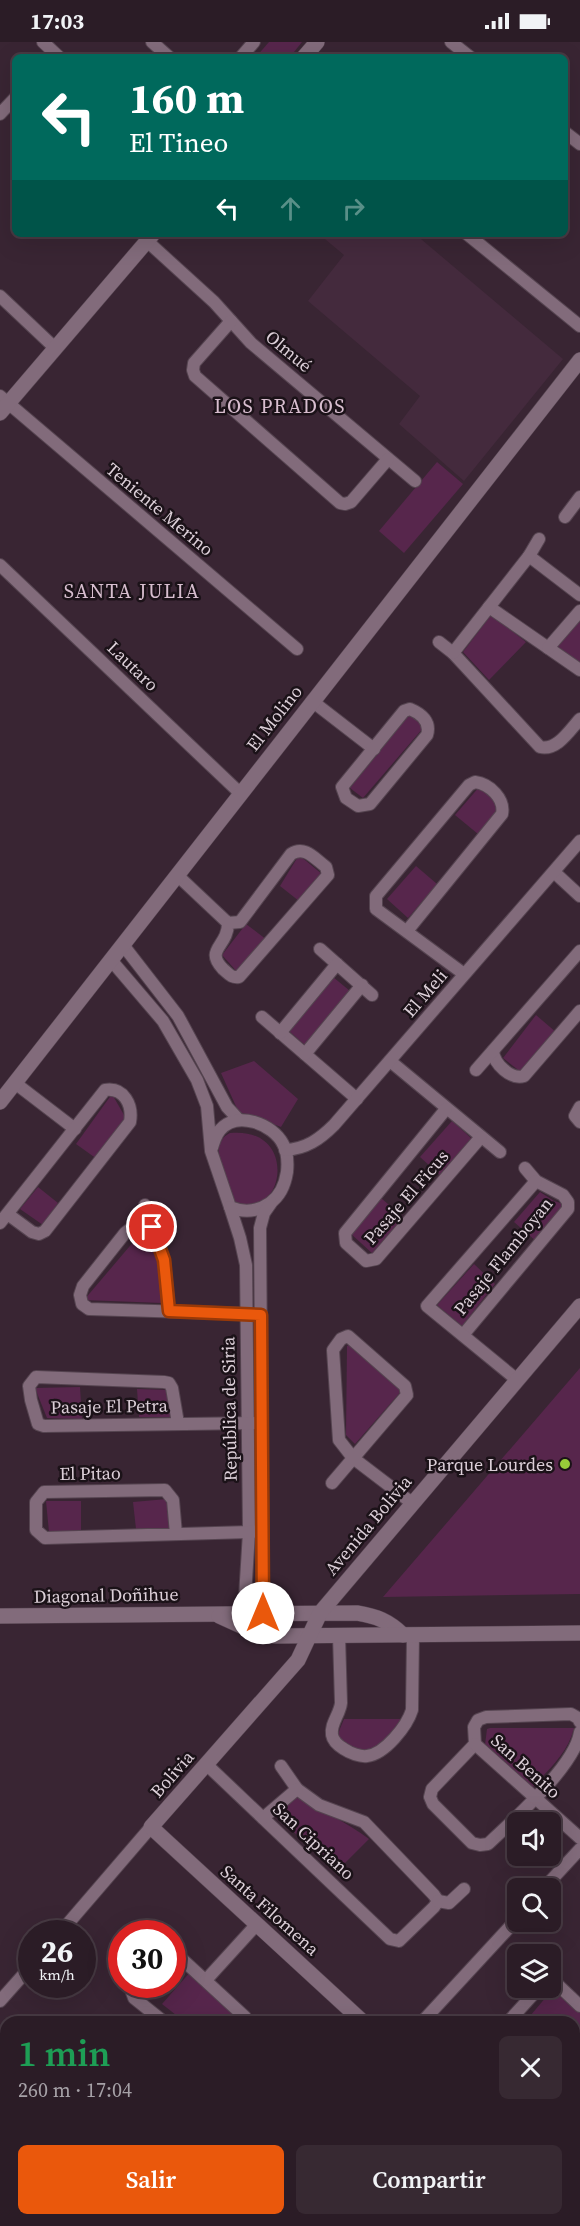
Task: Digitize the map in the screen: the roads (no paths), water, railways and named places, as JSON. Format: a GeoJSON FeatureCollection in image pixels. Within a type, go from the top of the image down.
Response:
{"type":"FeatureCollection","features":[{"type":"Feature","properties":{"kind":"street"},"geometry":{"type":"LineString","coordinates":[[43,42],[53,54]]}},
{"type":"Feature","properties":{"kind":"street"},"geometry":{"type":"LineString","coordinates":[[244,54],[254,42]]}},
{"type":"Feature","properties":{"kind":"street"},"geometry":{"type":"LineString","coordinates":[[306,54],[316,42]]}},
{"type":"Feature","properties":{"kind":"street"},"geometry":{"type":"LineString","coordinates":[[451,42],[466,54]]}},
{"type":"Feature","properties":{"kind":"street"},"geometry":{"type":"LineString","coordinates":[[156,43],[166,54]]}},
{"type":"Feature","properties":{"kind":"street"},"geometry":{"type":"LineString","coordinates":[[0,114],[12,104]]}},
{"type":"Feature","properties":{"kind":"street"},"geometry":{"type":"LineString","coordinates":[[568,135],[580,144]]}},
{"type":"Feature","properties":{"kind":"street"},"geometry":{"type":"LineString","coordinates":[[3,404],[56,348],[150,237]]}},
{"type":"Feature","properties":{"kind":"street","name":"Olmué"},"geometry":{"type":"LineString","coordinates":[[150,237],[251,343],[415,481]]}},
{"type":"Feature","properties":{"kind":"street"},"geometry":{"type":"LineString","coordinates":[[472,237],[580,326]]}},
{"type":"Feature","properties":{"kind":"street"},"geometry":{"type":"LineString","coordinates":[[0,296],[56,348]]}},
{"type":"Feature","properties":{"kind":"street"},"geometry":{"type":"LineString","coordinates":[[231,321],[194,363],[195,376],[340,503],[351,502],[388,459]]}},
{"type":"Feature","properties":{"kind":"street","name":"El Molino"},"geometry":{"type":"LineString","coordinates":[[0,1101],[580,360]]}},
{"type":"Feature","properties":{"kind":"street","name":"Teniente Merino"},"geometry":{"type":"LineString","coordinates":[[3,404],[297,649]]}},
{"type":"Feature","properties":{"kind":"street"},"geometry":{"type":"LineString","coordinates":[[565,517],[578,503]]}},
{"type":"Feature","properties":{"kind":"street"},"geometry":{"type":"LineString","coordinates":[[453,653],[529,556],[539,539]]}},
{"type":"Feature","properties":{"kind":"street"},"geometry":{"type":"LineString","coordinates":[[529,556],[580,595]]}},
{"type":"Feature","properties":{"kind":"street","name":"Lautaro"},"geometry":{"type":"LineString","coordinates":[[0,565],[241,794]]}},
{"type":"Feature","properties":{"kind":"street"},"geometry":{"type":"LineString","coordinates":[[489,607],[580,670]]}},
{"type":"Feature","properties":{"kind":"street"},"geometry":{"type":"LineString","coordinates":[[548,648],[580,611]]}},
{"type":"Feature","properties":{"kind":"street"},"geometry":{"type":"LineString","coordinates":[[439,642],[453,653],[540,747],[547,749],[554,747],[580,719]]}},
{"type":"Feature","properties":{"kind":"street"},"geometry":{"type":"LineString","coordinates":[[312,701],[374,749]]}},
{"type":"Feature","properties":{"kind":"street"},"geometry":{"type":"LineString","coordinates":[[404,711],[416,712],[427,722],[428,735],[369,804],[358,806],[346,798],[342,788],[374,749],[404,711]]}},
{"type":"Feature","properties":{"kind":"street"},"geometry":{"type":"LineString","coordinates":[[406,931],[502,814],[504,807],[502,800],[482,783],[475,782],[469,785],[376,896],[376,909],[464,974]]}},
{"type":"Feature","properties":{"kind":"street","name":"El Meli"},"geometry":{"type":"LineString","coordinates":[[285,1150],[296,1149],[321,1138],[580,841]]}},
{"type":"Feature","properties":{"kind":"street"},"geometry":{"type":"LineString","coordinates":[[177,875],[228,923],[240,922],[291,854],[297,850],[305,851],[326,867],[328,875],[239,977],[235,978],[231,977],[215,957],[215,953],[226,937],[228,923]]}},
{"type":"Feature","properties":{"kind":"street"},"geometry":{"type":"LineString","coordinates":[[554,872],[580,896]]}},
{"type":"Feature","properties":{"kind":"street"},"geometry":{"type":"LineString","coordinates":[[111,960],[163,1021],[197,1080],[207,1106],[211,1151],[230,1207],[248,1211],[271,1202],[279,1195],[286,1178],[288,1158],[282,1142],[267,1127],[239,1120],[227,1107],[178,1016],[123,945]]}},
{"type":"Feature","properties":{"kind":"street"},"geometry":{"type":"LineString","coordinates":[[320,949],[372,995]]}},
{"type":"Feature","properties":{"kind":"street"},"geometry":{"type":"LineString","coordinates":[[476,1070],[580,951]]}},
{"type":"Feature","properties":{"kind":"street"},"geometry":{"type":"LineString","coordinates":[[280,1033],[337,964]]}},
{"type":"Feature","properties":{"kind":"street"},"geometry":{"type":"LineString","coordinates":[[305,1054],[362,985]]}},
{"type":"Feature","properties":{"kind":"street"},"geometry":{"type":"LineString","coordinates":[[493,1051],[495,1061],[513,1076],[524,1076],[580,1011]]}},
{"type":"Feature","properties":{"kind":"street"},"geometry":{"type":"LineString","coordinates":[[262,1017],[357,1099]]}},
{"type":"Feature","properties":{"kind":"street"},"geometry":{"type":"LineString","coordinates":[[390,1061],[500,1152]]}},
{"type":"Feature","properties":{"kind":"street"},"geometry":{"type":"LineString","coordinates":[[15,1083],[75,1129]]}},
{"type":"Feature","properties":{"kind":"street"},"geometry":{"type":"LineString","coordinates":[[114,1089],[122,1092],[129,1104],[130,1122],[45,1231],[39,1234],[32,1232],[4,1219],[105,1090],[114,1089]]}},
{"type":"Feature","properties":{"kind":"street","name":"Pasaje El Ficus"},"geometry":{"type":"LineString","coordinates":[[446,1109],[345,1233],[346,1243],[366,1261],[376,1259],[481,1137]]}},
{"type":"Feature","properties":{"kind":"street"},"geometry":{"type":"LineString","coordinates":[[211,1151],[216,1136],[223,1127],[239,1120]]}},
{"type":"Feature","properties":{"kind":"street","name":"Pasaje Flamboyan"},"geometry":{"type":"LineString","coordinates":[[525,1168],[536,1181],[563,1196],[568,1202],[568,1209],[463,1335],[427,1306],[536,1181]]}},
{"type":"Feature","properties":{"kind":"street","name":"República de Siria"},"geometry":{"type":"LineString","coordinates":[[263,1613],[260,1228],[264,1213],[271,1202]]}},
{"type":"Feature","properties":{"kind":"street","name":"República de Siria"},"geometry":{"type":"LineString","coordinates":[[230,1207],[244,1254],[249,1532],[244,1613]]}},
{"type":"Feature","properties":{"kind":"street"},"geometry":{"type":"LineString","coordinates":[[169,1311],[164,1260],[146,1210],[83,1286],[82,1304],[89,1309],[261,1315]]}},
{"type":"Feature","properties":{"kind":"street","name":"Avenida Bolivia"},"geometry":{"type":"LineString","coordinates":[[309,1636],[320,1613],[580,1306]]}},
{"type":"Feature","properties":{"kind":"street"},"geometry":{"type":"LineString","coordinates":[[463,1335],[516,1379]]}},
{"type":"Feature","properties":{"kind":"street"},"geometry":{"type":"LineString","coordinates":[[332,1483],[353,1458],[407,1395],[405,1386],[348,1336],[341,1339],[333,1350],[339,1440],[353,1458],[412,1503]]}},
{"type":"Feature","properties":{"kind":"street","name":"Pasaje El Petra"},"geometry":{"type":"LineString","coordinates":[[36,1377],[169,1383],[172,1388],[178,1423],[44,1426],[38,1424],[35,1418],[29,1386],[36,1377]]}},
{"type":"Feature","properties":{"kind":"street"},"geometry":{"type":"LineString","coordinates":[[178,1423],[261,1423]]}},
{"type":"Feature","properties":{"kind":"street","name":"El Pitao"},"geometry":{"type":"LineString","coordinates":[[176,1534],[173,1500],[165,1490],[44,1492],[36,1502],[36,1530],[45,1538],[249,1532],[262,1531]]}},
{"type":"Feature","properties":{"kind":"street","name":"Diagonal Doñihue"},"geometry":{"type":"LineString","coordinates":[[213,1613],[261,1635],[580,1633]]}},
{"type":"Feature","properties":{"kind":"street","name":"Diagonal Doñihue"},"geometry":{"type":"LineString","coordinates":[[0,1616],[357,1613],[376,1616],[408,1635]]}},
{"type":"Feature","properties":{"kind":"street"},"geometry":{"type":"LineString","coordinates":[[339,1636],[341,1703],[333,1725],[332,1736],[345,1750],[367,1756],[378,1752],[392,1740],[410,1718],[412,1710],[408,1635]]}},
{"type":"Feature","properties":{"kind":"street","name":"Bolivia"},"geometry":{"type":"LineString","coordinates":[[71,1920],[298,1660],[309,1636]]}},
{"type":"Feature","properties":{"kind":"street"},"geometry":{"type":"LineString","coordinates":[[580,1722],[571,1714],[486,1717],[478,1720],[474,1727],[475,1744],[432,1789],[430,1797],[432,1804],[472,1843],[488,1844],[535,1798],[569,1758],[575,1749],[580,1731]]}},
{"type":"Feature","properties":{"kind":"street","name":"San Benito"},"geometry":{"type":"LineString","coordinates":[[475,1744],[580,1838]]}},
{"type":"Feature","properties":{"kind":"street","name":"San Cipriano"},"geometry":{"type":"LineString","coordinates":[[206,1764],[390,1939],[399,1941],[434,1907],[438,1900]]}},
{"type":"Feature","properties":{"kind":"street"},"geometry":{"type":"LineString","coordinates":[[281,1766],[297,1789],[326,1809],[364,1822],[438,1900],[449,1903],[464,1888]]}},
{"type":"Feature","properties":{"kind":"street"},"geometry":{"type":"LineString","coordinates":[[263,1818],[297,1789]]}},
{"type":"Feature","properties":{"kind":"street","name":"Santa Filomena"},"geometry":{"type":"LineString","coordinates":[[151,1827],[257,1924],[351,2016]]}},
{"type":"Feature","properties":{"kind":"street"},"geometry":{"type":"LineString","coordinates":[[553,1878],[580,1849]]}},
{"type":"Feature","properties":{"kind":"street"},"geometry":{"type":"LineString","coordinates":[[206,1980],[257,1924]]}},
{"type":"Feature","properties":{"kind":"street"},"geometry":{"type":"LineString","coordinates":[[428,2016],[507,1930]]}},
{"type":"Feature","properties":{"kind":"street"},"geometry":{"type":"LineString","coordinates":[[186,1962],[244,2016]]}},
{"type":"Feature","properties":{"kind":"street"},"geometry":{"type":"LineString","coordinates":[[0,2001],[18,1981]]}},
{"type":"Feature","properties":{"kind":"street"},"geometry":{"type":"LineString","coordinates":[[561,1988],[580,2006]]}},
{"type":"Feature","properties":{"kind":"street"},"geometry":{"type":"LineString","coordinates":[[134,1998],[156,2016]]}},
{"type":"Feature","properties":{"kind":"street"},"geometry":{"type":"LineString","coordinates":[[513,2016],[530,1998]]}},
{"type":"Feature","properties":{"kind":"place","name":"Parque Lourdes"},"geometry":{"type":"Point","coordinates":[565,1464]}},
{"type":"Feature","properties":{"kind":"district","name":"LOS PRADOS"},"geometry":{"type":"Point","coordinates":[280,406]}},
{"type":"Feature","properties":{"kind":"district","name":"SANTA JULIA"},"geometry":{"type":"Point","coordinates":[132,591]}}]}
